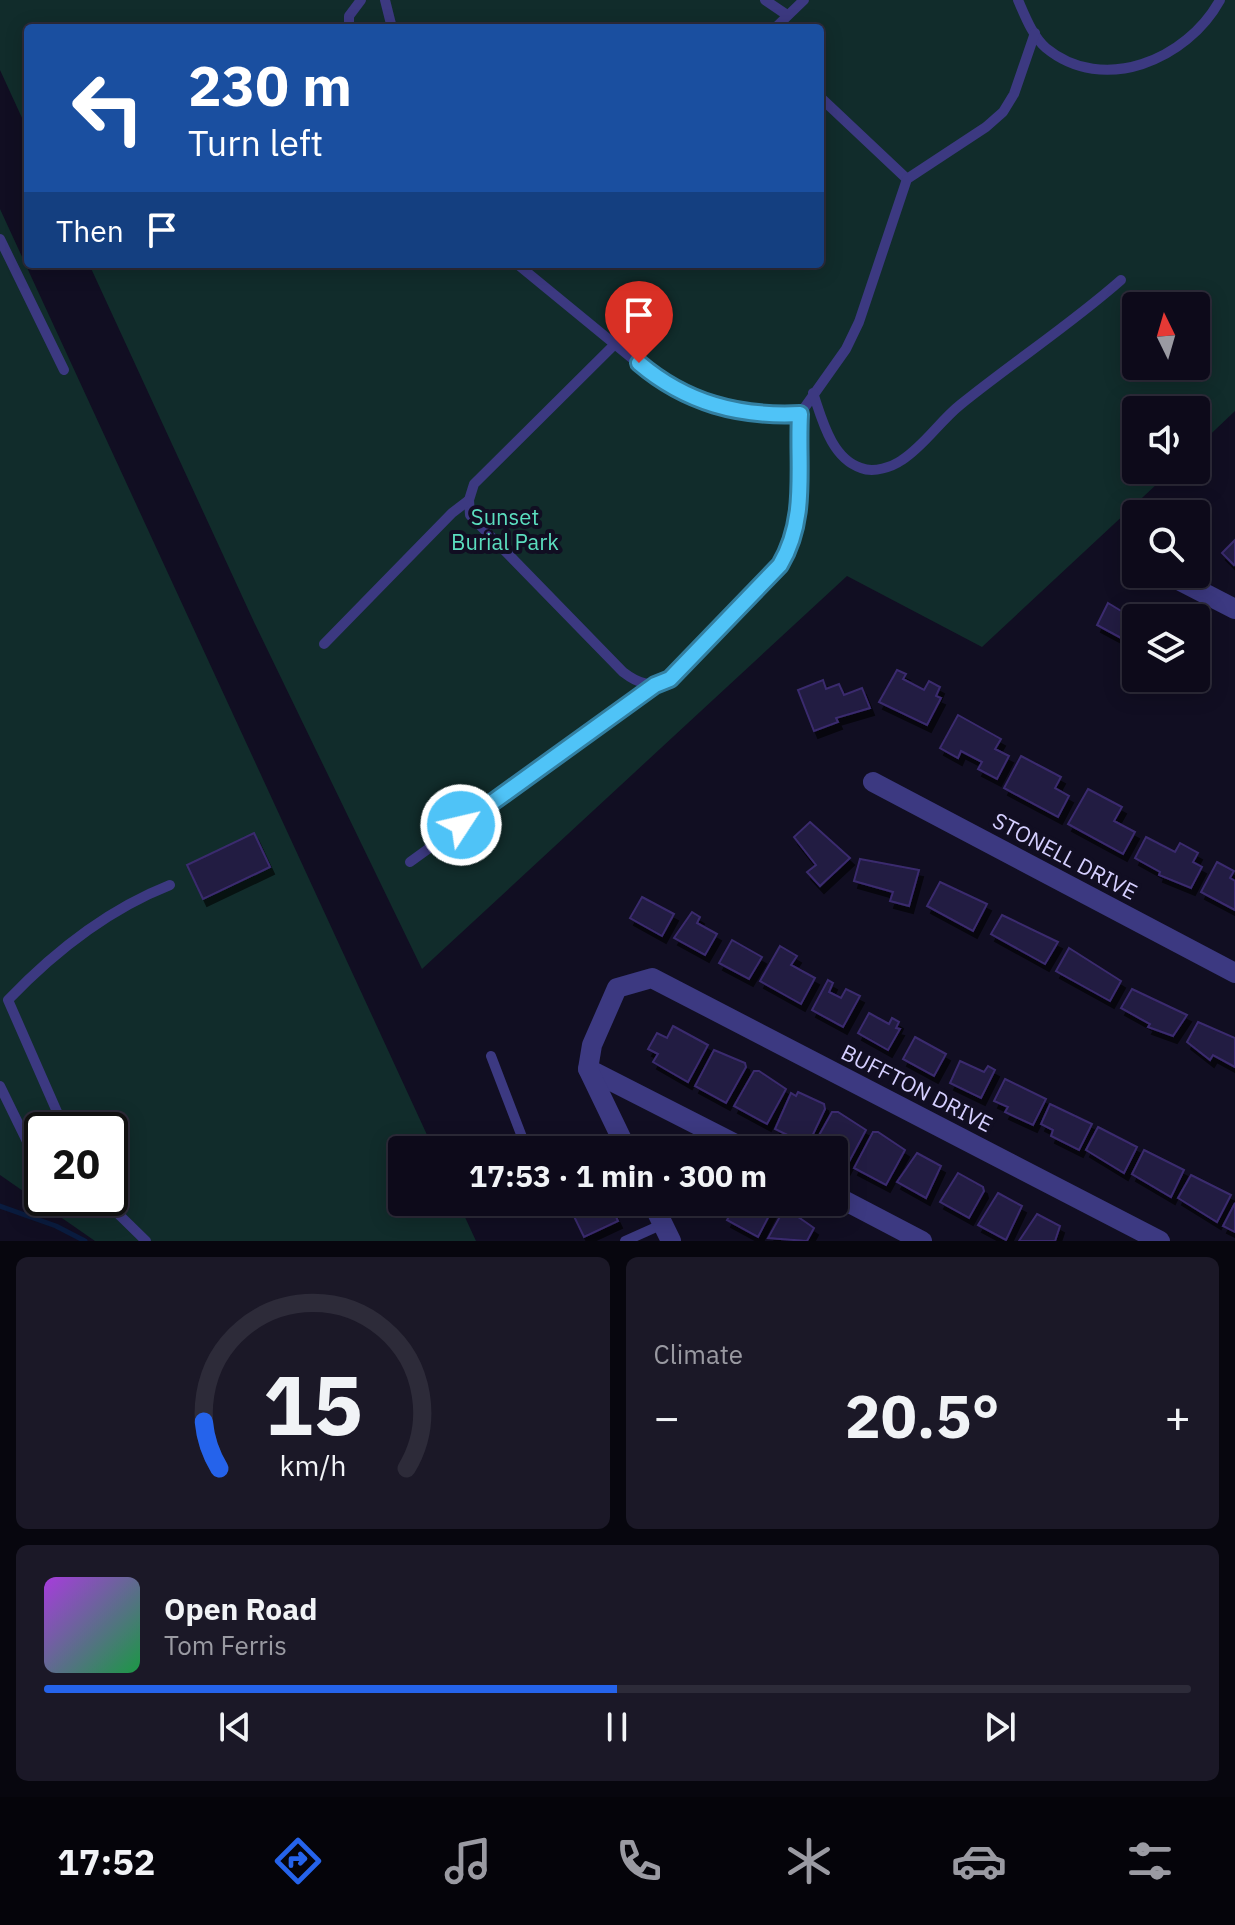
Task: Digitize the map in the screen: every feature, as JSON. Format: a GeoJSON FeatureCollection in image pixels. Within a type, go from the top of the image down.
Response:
{"type":"FeatureCollection","features":[{"type":"Feature","properties":{"kind":"street"},"geometry":{"type":"LineString","coordinates":[[1194,588],[1235,609]]}},
{"type":"Feature","properties":{"kind":"street","name":"STONELL DRIVE"},"geometry":{"type":"LineString","coordinates":[[873,782],[1235,973]]}},
{"type":"Feature","properties":{"kind":"street","name":"BUFFTON DRIVE"},"geometry":{"type":"LineString","coordinates":[[588,1069],[592,1045],[617,988],[652,978],[1160,1241]]}},
{"type":"Feature","properties":{"kind":"street"},"geometry":{"type":"LineString","coordinates":[[588,1069],[620,1136]]}},
{"type":"Feature","properties":{"kind":"street"},"geometry":{"type":"LineString","coordinates":[[588,1069],[720,1136]]}},
{"type":"Feature","properties":{"kind":"street"},"geometry":{"type":"LineString","coordinates":[[848,1202],[922,1241]]}},
{"type":"Feature","properties":{"kind":"lane"},"geometry":{"type":"LineString","coordinates":[[349,24],[349,16],[361,0]]}},
{"type":"Feature","properties":{"kind":"lane"},"geometry":{"type":"LineString","coordinates":[[385,0],[391,24]]}},
{"type":"Feature","properties":{"kind":"lane"},"geometry":{"type":"LineString","coordinates":[[765,0],[787,15]]}},
{"type":"Feature","properties":{"kind":"lane"},"geometry":{"type":"LineString","coordinates":[[779,24],[804,0]]}},
{"type":"Feature","properties":{"kind":"lane"},"geometry":{"type":"LineString","coordinates":[[1018,0],[1043,46],[1066,62],[1092,72],[1115,71],[1163,54],[1186,40],[1220,0]]}},
{"type":"Feature","properties":{"kind":"lane"},"geometry":{"type":"LineString","coordinates":[[410,862],[655,685],[670,679],[780,565],[792,545],[799,519],[800,414],[846,349],[859,322],[907,179],[986,127],[1003,112],[1014,94],[1035,33]]}},
{"type":"Feature","properties":{"kind":"lane"},"geometry":{"type":"LineString","coordinates":[[824,101],[907,179]]}},
{"type":"Feature","properties":{"kind":"lane"},"geometry":{"type":"LineString","coordinates":[[0,239],[64,370]]}},
{"type":"Feature","properties":{"kind":"lane"},"geometry":{"type":"LineString","coordinates":[[522,268],[662,383],[690,398],[768,416],[800,414]]}},
{"type":"Feature","properties":{"kind":"lane"},"geometry":{"type":"LineString","coordinates":[[813,393],[834,445],[848,460],[862,469],[887,467],[903,459],[960,405],[1077,319],[1121,280]]}},
{"type":"Feature","properties":{"kind":"lane"},"geometry":{"type":"LineString","coordinates":[[616,343],[474,484],[469,500],[470,515],[623,672],[637,683],[655,685]]}},
{"type":"Feature","properties":{"kind":"lane"},"geometry":{"type":"LineString","coordinates":[[324,644],[452,513],[469,500]]}},
{"type":"Feature","properties":{"kind":"lane"},"geometry":{"type":"LineString","coordinates":[[56,1112],[4,1002],[62,950],[139,898],[170,885]]}},
{"type":"Feature","properties":{"kind":"lane"},"geometry":{"type":"LineString","coordinates":[[491,1056],[522,1136]]}},
{"type":"Feature","properties":{"kind":"lane"},"geometry":{"type":"LineString","coordinates":[[0,1086],[24,1135]]}},
{"type":"Feature","properties":{"kind":"lane"},"geometry":{"type":"LineString","coordinates":[[120,1216],[146,1241]]}},
{"type":"Feature","properties":{"kind":"lane"},"geometry":{"type":"LineString","coordinates":[[625,1241],[667,1232]]}},
{"type":"Feature","properties":{"kind":"green space","name":"Sunset Burial Park"},"geometry":{"type":"Polygon","coordinates":[[[0,0],[1235,0],[1235,411],[1210,435],[1210,396],[1122,396],[1122,484],[1157,484],[1140,500],[1122,500],[1122,517],[982,647],[847,576],[422,969],[254,622],[91,268],[824,268],[824,24],[24,24],[24,122],[0,70],[0,0]]]}},
{"type":"Feature","properties":{"kind":"green space"},"geometry":{"type":"Polygon","coordinates":[[[0,209],[24,261],[24,268],[27,268],[428,1136],[388,1136],[388,1216],[464,1216],[476,1241],[95,1241],[59,1216],[128,1216],[128,1112],[24,1112],[24,1192],[0,1175],[0,209]]]}},
{"type":"Feature","properties":{"kind":"building"},"geometry":{"type":"Polygon","coordinates":[[[1235,540],[1235,564],[1234,565],[1222,553],[1235,540]]]}},
{"type":"Feature","properties":{"kind":"building"},"geometry":{"type":"Polygon","coordinates":[[[1108,603],[1122,612],[1122,638],[1097,625],[1108,603]]]}},
{"type":"Feature","properties":{"kind":"building"},"geometry":{"type":"Polygon","coordinates":[[[897,670],[906,674],[903,679],[924,690],[929,681],[940,687],[936,696],[941,698],[927,725],[879,702],[897,670]]]}},
{"type":"Feature","properties":{"kind":"building"},"geometry":{"type":"Polygon","coordinates":[[[823,680],[826,689],[839,684],[844,695],[862,688],[870,708],[836,718],[838,722],[814,731],[798,690],[823,680]]]}},
{"type":"Feature","properties":{"kind":"building"},"geometry":{"type":"Polygon","coordinates":[[[958,715],[1001,739],[995,749],[1009,756],[997,779],[978,769],[982,762],[961,751],[958,758],[940,748],[958,715]]]}},
{"type":"Feature","properties":{"kind":"building"},"geometry":{"type":"Polygon","coordinates":[[[1021,756],[1061,777],[1055,788],[1069,796],[1058,817],[1004,788],[1021,756]]]}},
{"type":"Feature","properties":{"kind":"building"},"geometry":{"type":"Polygon","coordinates":[[[1088,789],[1122,807],[1114,821],[1135,832],[1123,854],[1068,824],[1088,789]]]}},
{"type":"Feature","properties":{"kind":"building"},"geometry":{"type":"Polygon","coordinates":[[[810,822],[850,858],[820,886],[807,872],[816,865],[794,837],[810,822]]]}},
{"type":"Feature","properties":{"kind":"building"},"geometry":{"type":"Polygon","coordinates":[[[254,833],[270,867],[203,899],[187,865],[254,833]]]}},
{"type":"Feature","properties":{"kind":"building"},"geometry":{"type":"Polygon","coordinates":[[[1146,837],[1175,852],[1180,843],[1198,853],[1193,862],[1202,867],[1191,888],[1159,875],[1160,872],[1135,858],[1146,837]]]}},
{"type":"Feature","properties":{"kind":"building"},"geometry":{"type":"Polygon","coordinates":[[[860,859],[919,870],[909,906],[890,901],[893,892],[854,881],[860,859]]]}},
{"type":"Feature","properties":{"kind":"building"},"geometry":{"type":"Polygon","coordinates":[[[1217,862],[1234,871],[1230,878],[1235,881],[1235,910],[1201,892],[1217,862]]]}},
{"type":"Feature","properties":{"kind":"building"},"geometry":{"type":"Polygon","coordinates":[[[940,882],[987,904],[973,931],[927,906],[940,882]]]}},
{"type":"Feature","properties":{"kind":"building"},"geometry":{"type":"Polygon","coordinates":[[[642,897],[674,914],[662,936],[630,918],[642,897]]]}},
{"type":"Feature","properties":{"kind":"building"},"geometry":{"type":"Polygon","coordinates":[[[692,912],[700,917],[697,923],[717,934],[705,955],[674,938],[692,912]]]}},
{"type":"Feature","properties":{"kind":"building"},"geometry":{"type":"Polygon","coordinates":[[[1002,915],[1058,942],[1045,964],[991,934],[1002,915]]]}},
{"type":"Feature","properties":{"kind":"building"},"geometry":{"type":"Polygon","coordinates":[[[732,940],[762,957],[749,979],[719,963],[732,940]]]}},
{"type":"Feature","properties":{"kind":"building"},"geometry":{"type":"Polygon","coordinates":[[[780,946],[797,956],[791,965],[815,978],[801,1004],[760,981],[780,946]]]}},
{"type":"Feature","properties":{"kind":"building"},"geometry":{"type":"Polygon","coordinates":[[[1069,948],[1121,981],[1110,1001],[1056,971],[1069,948]]]}},
{"type":"Feature","properties":{"kind":"building"},"geometry":{"type":"Polygon","coordinates":[[[828,980],[833,983],[829,992],[841,998],[846,989],[860,996],[843,1027],[812,1010],[828,980]]]}},
{"type":"Feature","properties":{"kind":"building"},"geometry":{"type":"Polygon","coordinates":[[[1132,989],[1187,1015],[1173,1036],[1148,1027],[1150,1024],[1121,1008],[1132,989]]]}},
{"type":"Feature","properties":{"kind":"building"},"geometry":{"type":"Polygon","coordinates":[[[869,1013],[889,1024],[892,1018],[899,1022],[896,1028],[900,1029],[888,1050],[858,1033],[869,1013]]]}},
{"type":"Feature","properties":{"kind":"building"},"geometry":{"type":"Polygon","coordinates":[[[1198,1022],[1235,1038],[1235,1067],[1213,1055],[1210,1060],[1187,1042],[1198,1022]]]}},
{"type":"Feature","properties":{"kind":"building"},"geometry":{"type":"Polygon","coordinates":[[[673,1026],[708,1045],[688,1082],[653,1062],[658,1054],[648,1049],[657,1033],[667,1038],[673,1026]]]}},
{"type":"Feature","properties":{"kind":"building"},"geometry":{"type":"Polygon","coordinates":[[[915,1037],[946,1054],[934,1076],[903,1059],[915,1037]]]}},
{"type":"Feature","properties":{"kind":"building"},"geometry":{"type":"Polygon","coordinates":[[[714,1050],[745,1063],[746,1067],[726,1103],[695,1086],[714,1050]]]}},
{"type":"Feature","properties":{"kind":"building"},"geometry":{"type":"Polygon","coordinates":[[[960,1061],[984,1072],[988,1066],[995,1070],[981,1098],[950,1083],[960,1061]]]}},
{"type":"Feature","properties":{"kind":"building"},"geometry":{"type":"Polygon","coordinates":[[[754,1071],[759,1071],[786,1089],[767,1124],[734,1106],[754,1071]]]}},
{"type":"Feature","properties":{"kind":"building"},"geometry":{"type":"Polygon","coordinates":[[[1005,1079],[1046,1099],[1033,1125],[1005,1112],[1008,1107],[994,1101],[1005,1079]]]}},
{"type":"Feature","properties":{"kind":"building"},"geometry":{"type":"Polygon","coordinates":[[[798,1092],[824,1104],[825,1109],[812,1136],[789,1136],[775,1129],[791,1093],[796,1096],[798,1092]]]}},
{"type":"Feature","properties":{"kind":"building"},"geometry":{"type":"Polygon","coordinates":[[[1050,1104],[1092,1124],[1079,1150],[1051,1136],[1053,1130],[1041,1124],[1050,1104]]]}},
{"type":"Feature","properties":{"kind":"building"},"geometry":{"type":"Polygon","coordinates":[[[832,1112],[838,1112],[866,1130],[848,1164],[848,1136],[819,1136],[832,1112]]]}},
{"type":"Feature","properties":{"kind":"building"},"geometry":{"type":"Polygon","coordinates":[[[1098,1127],[1137,1147],[1124,1173],[1086,1150],[1098,1127]]]}},
{"type":"Feature","properties":{"kind":"building"},"geometry":{"type":"Polygon","coordinates":[[[873,1132],[878,1132],[905,1150],[886,1185],[854,1168],[873,1132]]]}},
{"type":"Feature","properties":{"kind":"building"},"geometry":{"type":"Polygon","coordinates":[[[1144,1150],[1184,1170],[1171,1197],[1132,1174],[1144,1150]]]}},
{"type":"Feature","properties":{"kind":"building"},"geometry":{"type":"Polygon","coordinates":[[[917,1153],[941,1166],[926,1198],[897,1182],[917,1153]]]}},
{"type":"Feature","properties":{"kind":"building"},"geometry":{"type":"Polygon","coordinates":[[[958,1173],[983,1187],[984,1191],[969,1218],[940,1202],[958,1173]]]}},
{"type":"Feature","properties":{"kind":"building"},"geometry":{"type":"Polygon","coordinates":[[[1191,1175],[1231,1195],[1217,1222],[1178,1198],[1191,1175]]]}},
{"type":"Feature","properties":{"kind":"building"},"geometry":{"type":"Polygon","coordinates":[[[998,1193],[1022,1206],[1006,1240],[978,1225],[998,1193]]]}},
{"type":"Feature","properties":{"kind":"building"},"geometry":{"type":"Polygon","coordinates":[[[1235,1203],[1235,1232],[1223,1226],[1235,1203]]]}},
{"type":"Feature","properties":{"kind":"building"},"geometry":{"type":"Polygon","coordinates":[[[1037,1214],[1060,1226],[1055,1241],[1019,1241],[1037,1214]]]}},
{"type":"Feature","properties":{"kind":"building"},"geometry":{"type":"Polygon","coordinates":[[[574,1216],[616,1216],[618,1221],[584,1237],[574,1216]]]}},
{"type":"Feature","properties":{"kind":"building"},"geometry":{"type":"Polygon","coordinates":[[[729,1216],[769,1216],[758,1237],[727,1220],[729,1216]]]}},
{"type":"Feature","properties":{"kind":"building"},"geometry":{"type":"Polygon","coordinates":[[[780,1216],[797,1216],[814,1228],[807,1241],[768,1238],[780,1216]]]}},
{"type":"Feature","properties":{"kind":"waterway"},"geometry":{"type":"LineString","coordinates":[[0,1206],[56,1226],[85,1241]]}},
{"type":"Feature","properties":{"kind":"route"},"geometry":{"type":"LineString","coordinates":[[461,825],[655,685],[670,679],[780,565],[792,545],[799,519],[800,414],[768,416],[725,409],[690,398],[662,383],[639,363]]}}]}
